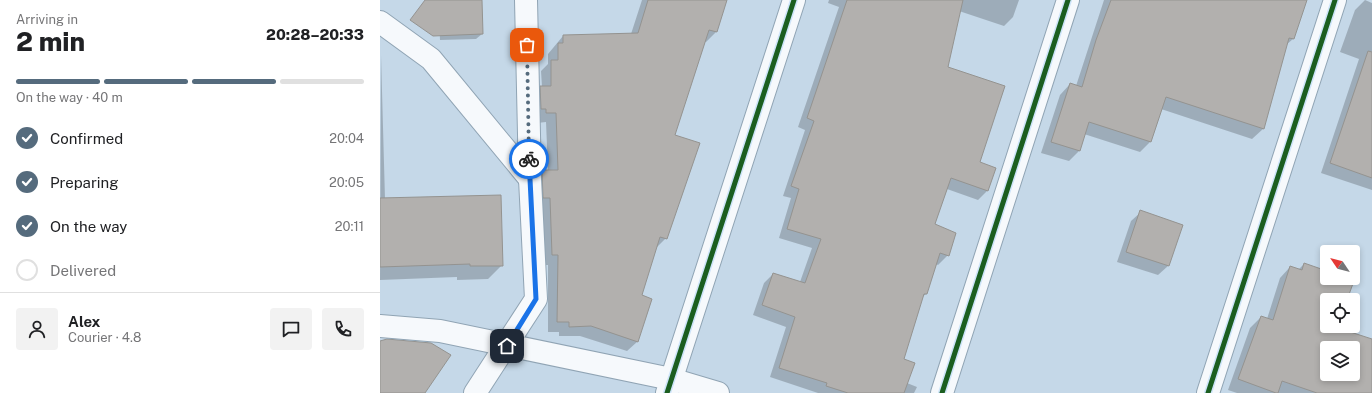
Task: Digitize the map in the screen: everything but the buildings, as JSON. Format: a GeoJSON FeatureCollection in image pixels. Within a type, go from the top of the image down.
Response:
{"type":"FeatureCollection","features":[{"type":"Feature","properties":{"kind":"street"},"geometry":{"type":"LineString","coordinates":[[475,393],[507,346],[536,299],[530,179],[526,0]]}},
{"type":"Feature","properties":{"kind":"street"},"geometry":{"type":"LineString","coordinates":[[669,386],[794,0]]}},
{"type":"Feature","properties":{"kind":"street"},"geometry":{"type":"LineString","coordinates":[[942,393],[1068,0]]}},
{"type":"Feature","properties":{"kind":"street"},"geometry":{"type":"LineString","coordinates":[[1208,393],[1335,0]]}},
{"type":"Feature","properties":{"kind":"street"},"geometry":{"type":"LineString","coordinates":[[380,22],[431,59],[530,179]]}},
{"type":"Feature","properties":{"kind":"street"},"geometry":{"type":"LineString","coordinates":[[380,326],[440,331],[669,386],[718,393]]}},
{"type":"Feature","properties":{"kind":"cycle path"},"geometry":{"type":"LineString","coordinates":[[667,393],[794,0]]}},
{"type":"Feature","properties":{"kind":"cycle path"},"geometry":{"type":"LineString","coordinates":[[942,393],[1068,0]]}},
{"type":"Feature","properties":{"kind":"cycle path"},"geometry":{"type":"LineString","coordinates":[[1208,393],[1335,0]]}},
{"type":"Feature","properties":{"kind":"way so far"},"geometry":{"type":"LineString","coordinates":[[527,45],[529,159]]}},
{"type":"Feature","properties":{"kind":"route"},"geometry":{"type":"LineString","coordinates":[[507,346],[536,299],[529,159]]}}]}
